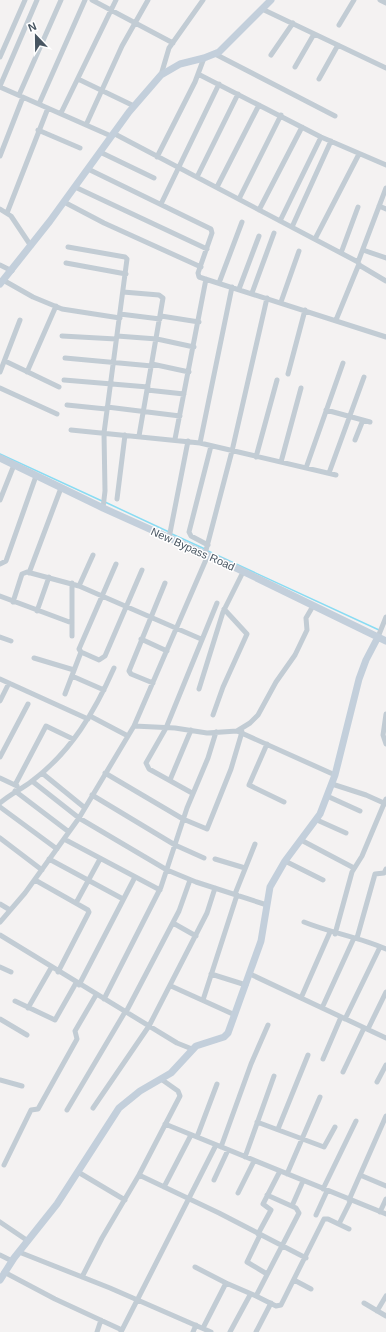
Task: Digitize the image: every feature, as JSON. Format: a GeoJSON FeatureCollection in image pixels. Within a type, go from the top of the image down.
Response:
{"type":"FeatureCollection","features":[{"type":"Feature","properties":{"kind":"street"},"geometry":{"type":"LineString","coordinates":[[0,57],[25,0]]}},
{"type":"Feature","properties":{"kind":"street"},"geometry":{"type":"LineString","coordinates":[[37,0],[0,86],[86,125],[112,134],[178,167],[341,253],[386,281]]}},
{"type":"Feature","properties":{"kind":"street"},"geometry":{"type":"LineString","coordinates":[[0,156],[21,96],[61,0]]}},
{"type":"Feature","properties":{"kind":"street"},"geometry":{"type":"LineString","coordinates":[[39,104],[85,0]]}},
{"type":"Feature","properties":{"kind":"street"},"geometry":{"type":"LineString","coordinates":[[92,0],[173,43]]}},
{"type":"Feature","properties":{"kind":"street"},"geometry":{"type":"LineString","coordinates":[[61,113],[116,0]]}},
{"type":"Feature","properties":{"kind":"street"},"geometry":{"type":"LineString","coordinates":[[86,125],[134,22],[148,0]]}},
{"type":"Feature","properties":{"kind":"street"},"geometry":{"type":"LineString","coordinates":[[161,75],[166,55],[202,0]]}},
{"type":"Feature","properties":{"kind":"street"},"geometry":{"type":"LineString","coordinates":[[199,322],[120,316],[56,306],[2,282],[64,202],[112,134],[161,75],[180,64],[215,54],[223,48],[271,0]]}},
{"type":"Feature","properties":{"kind":"street"},"geometry":{"type":"LineString","coordinates":[[339,25],[354,0]]}},
{"type":"Feature","properties":{"kind":"street"},"geometry":{"type":"LineString","coordinates":[[380,0],[386,3]]}},
{"type":"Feature","properties":{"kind":"street"},"geometry":{"type":"LineString","coordinates":[[262,9],[386,68]]}},
{"type":"Feature","properties":{"kind":"street"},"geometry":{"type":"LineString","coordinates":[[272,55],[293,23]]}},
{"type":"Feature","properties":{"kind":"street"},"geometry":{"type":"LineString","coordinates":[[295,68],[314,34]]}},
{"type":"Feature","properties":{"kind":"street"},"geometry":{"type":"LineString","coordinates":[[319,79],[338,45]]}},
{"type":"Feature","properties":{"kind":"street"},"geometry":{"type":"LineString","coordinates":[[215,54],[335,116]]}},
{"type":"Feature","properties":{"kind":"street"},"geometry":{"type":"LineString","coordinates":[[157,157],[198,74],[204,58]]}},
{"type":"Feature","properties":{"kind":"street"},"geometry":{"type":"LineString","coordinates":[[198,74],[281,115],[331,142],[386,165]]}},
{"type":"Feature","properties":{"kind":"street"},"geometry":{"type":"LineString","coordinates":[[78,79],[134,106]]}},
{"type":"Feature","properties":{"kind":"street"},"geometry":{"type":"LineString","coordinates":[[161,204],[219,84]]}},
{"type":"Feature","properties":{"kind":"street"},"geometry":{"type":"LineString","coordinates":[[197,177],[238,94]]}},
{"type":"Feature","properties":{"kind":"street"},"geometry":{"type":"LineString","coordinates":[[217,187],[259,105]]}},
{"type":"Feature","properties":{"kind":"street"},"geometry":{"type":"LineString","coordinates":[[7,212],[38,130],[48,108]]}},
{"type":"Feature","properties":{"kind":"street"},"geometry":{"type":"LineString","coordinates":[[239,199],[281,115]]}},
{"type":"Feature","properties":{"kind":"street"},"geometry":{"type":"LineString","coordinates":[[259,210],[302,127]]}},
{"type":"Feature","properties":{"kind":"street"},"geometry":{"type":"LineString","coordinates":[[38,130],[80,148]]}},
{"type":"Feature","properties":{"kind":"street"},"geometry":{"type":"LineString","coordinates":[[280,221],[321,137]]}},
{"type":"Feature","properties":{"kind":"street"},"geometry":{"type":"LineString","coordinates":[[292,228],[331,142]]}},
{"type":"Feature","properties":{"kind":"street"},"geometry":{"type":"LineString","coordinates":[[100,152],[154,178]]}},
{"type":"Feature","properties":{"kind":"street"},"geometry":{"type":"LineString","coordinates":[[315,239],[359,154]]}},
{"type":"Feature","properties":{"kind":"street"},"geometry":{"type":"LineString","coordinates":[[88,169],[211,229],[212,233],[198,275],[206,279],[386,337]]}},
{"type":"Feature","properties":{"kind":"street"},"geometry":{"type":"LineString","coordinates":[[75,187],[207,249]]}},
{"type":"Feature","properties":{"kind":"street"},"geometry":{"type":"LineString","coordinates":[[336,320],[386,188]]}},
{"type":"Feature","properties":{"kind":"street"},"geometry":{"type":"LineString","coordinates":[[64,202],[104,223],[201,267]]}},
{"type":"Feature","properties":{"kind":"street"},"geometry":{"type":"LineString","coordinates":[[379,206],[386,209]]}},
{"type":"Feature","properties":{"kind":"street"},"geometry":{"type":"LineString","coordinates":[[341,253],[358,207]]}},
{"type":"Feature","properties":{"kind":"street"},"geometry":{"type":"LineString","coordinates":[[0,210],[7,212],[31,246]]}},
{"type":"Feature","properties":{"kind":"street"},"geometry":{"type":"LineString","coordinates":[[219,283],[242,222]]}},
{"type":"Feature","properties":{"kind":"street"},"geometry":{"type":"LineString","coordinates":[[252,294],[274,233]]}},
{"type":"Feature","properties":{"kind":"street"},"geometry":{"type":"LineString","coordinates":[[239,289],[259,236]]}},
{"type":"Feature","properties":{"kind":"street"},"geometry":{"type":"LineString","coordinates":[[68,247],[126,257],[126,274],[112,362],[104,433],[104,503]]}},
{"type":"Feature","properties":{"kind":"street"},"geometry":{"type":"LineString","coordinates":[[363,250],[386,258]]}},
{"type":"Feature","properties":{"kind":"street"},"geometry":{"type":"LineString","coordinates":[[281,302],[299,251]]}},
{"type":"Feature","properties":{"kind":"street"},"geometry":{"type":"LineString","coordinates":[[66,263],[126,274]]}},
{"type":"Feature","properties":{"kind":"street"},"geometry":{"type":"LineString","coordinates":[[0,265],[12,271]]}},
{"type":"Feature","properties":{"kind":"street"},"geometry":{"type":"LineString","coordinates":[[175,439],[199,322],[206,279]]}},
{"type":"Feature","properties":{"kind":"street"},"geometry":{"type":"LineString","coordinates":[[200,443],[232,287]]}},
{"type":"Feature","properties":{"kind":"street"},"geometry":{"type":"LineString","coordinates":[[123,292],[163,297],[157,339],[139,436]]}},
{"type":"Feature","properties":{"kind":"street"},"geometry":{"type":"LineString","coordinates":[[0,922],[35,880],[79,818],[134,726],[167,651],[207,551],[232,451],[267,298]]}},
{"type":"Feature","properties":{"kind":"street"},"geometry":{"type":"LineString","coordinates":[[27,372],[56,306]]}},
{"type":"Feature","properties":{"kind":"street"},"geometry":{"type":"LineString","coordinates":[[288,374],[305,310]]}},
{"type":"Feature","properties":{"kind":"street"},"geometry":{"type":"LineString","coordinates":[[0,372],[20,320]]}},
{"type":"Feature","properties":{"kind":"street"},"geometry":{"type":"LineString","coordinates":[[62,336],[157,339],[194,347]]}},
{"type":"Feature","properties":{"kind":"street"},"geometry":{"type":"LineString","coordinates":[[65,358],[152,366],[189,372]]}},
{"type":"Feature","properties":{"kind":"street"},"geometry":{"type":"LineString","coordinates":[[5,362],[59,387]]}},
{"type":"Feature","properties":{"kind":"street"},"geometry":{"type":"LineString","coordinates":[[306,468],[343,362]]}},
{"type":"Feature","properties":{"kind":"street"},"geometry":{"type":"LineString","coordinates":[[329,473],[364,377]]}},
{"type":"Feature","properties":{"kind":"street"},"geometry":{"type":"LineString","coordinates":[[64,380],[110,383],[184,394]]}},
{"type":"Feature","properties":{"kind":"street"},"geometry":{"type":"LineString","coordinates":[[256,457],[277,380]]}},
{"type":"Feature","properties":{"kind":"street"},"geometry":{"type":"LineString","coordinates":[[0,388],[58,414]]}},
{"type":"Feature","properties":{"kind":"street"},"geometry":{"type":"LineString","coordinates":[[281,462],[301,388]]}},
{"type":"Feature","properties":{"kind":"street"},"geometry":{"type":"LineString","coordinates":[[67,405],[144,411],[180,416]]}},
{"type":"Feature","properties":{"kind":"street"},"geometry":{"type":"LineString","coordinates":[[326,410],[370,422]]}},
{"type":"Feature","properties":{"kind":"street"},"geometry":{"type":"LineString","coordinates":[[355,440],[363,420]]}},
{"type":"Feature","properties":{"kind":"street"},"geometry":{"type":"LineString","coordinates":[[71,430],[175,439],[200,443],[336,475]]}},
{"type":"Feature","properties":{"kind":"street"},"geometry":{"type":"LineString","coordinates":[[117,499],[125,435]]}},
{"type":"Feature","properties":{"kind":"street"},"geometry":{"type":"LineString","coordinates":[[170,534],[188,441]]}},
{"type":"Feature","properties":{"kind":"street"},"geometry":{"type":"LineString","coordinates":[[207,551],[191,536],[189,532],[211,446]]}},
{"type":"Feature","properties":{"kind":"street","name":"New Bypass Road"},"geometry":{"type":"LineString","coordinates":[[0,458],[61,488],[104,503],[207,551],[243,572],[313,606],[380,633],[386,641]]}},
{"type":"Feature","properties":{"kind":"street"},"geometry":{"type":"LineString","coordinates":[[1,497],[14,465]]}},
{"type":"Feature","properties":{"kind":"street"},"geometry":{"type":"LineString","coordinates":[[0,564],[6,561],[36,476]]}},
{"type":"Feature","properties":{"kind":"street"},"geometry":{"type":"LineString","coordinates":[[29,573],[61,488]]}},
{"type":"Feature","properties":{"kind":"street"},"geometry":{"type":"LineString","coordinates":[[79,586],[93,555]]}},
{"type":"Feature","properties":{"kind":"street"},"geometry":{"type":"LineString","coordinates":[[65,694],[81,652],[79,648],[116,564]]}},
{"type":"Feature","properties":{"kind":"street"},"geometry":{"type":"LineString","coordinates":[[81,652],[99,660],[103,658],[142,570]]}},
{"type":"Feature","properties":{"kind":"street"},"geometry":{"type":"LineString","coordinates":[[13,602],[22,574],[25,572],[72,583],[202,639]]}},
{"type":"Feature","properties":{"kind":"street"},"geometry":{"type":"LineString","coordinates":[[199,689],[224,609],[243,572]]}},
{"type":"Feature","properties":{"kind":"street"},"geometry":{"type":"LineString","coordinates":[[37,611],[49,578]]}},
{"type":"Feature","properties":{"kind":"street"},"geometry":{"type":"LineString","coordinates":[[72,583],[72,636]]}},
{"type":"Feature","properties":{"kind":"street"},"geometry":{"type":"LineString","coordinates":[[153,683],[129,673],[141,639],[165,583]]}},
{"type":"Feature","properties":{"kind":"street"},"geometry":{"type":"LineString","coordinates":[[0,596],[72,623]]}},
{"type":"Feature","properties":{"kind":"street"},"geometry":{"type":"LineString","coordinates":[[192,793],[149,769],[146,765],[166,728],[217,603]]}},
{"type":"Feature","properties":{"kind":"street"},"geometry":{"type":"LineString","coordinates":[[105,773],[183,819],[204,829],[208,828],[230,770],[240,732],[258,715],[276,682],[296,655],[307,630],[306,618],[313,606]]}},
{"type":"Feature","properties":{"kind":"street"},"geometry":{"type":"LineString","coordinates":[[213,715],[223,687],[247,634],[224,609]]}},
{"type":"Feature","properties":{"kind":"street"},"geometry":{"type":"LineString","coordinates":[[0,1280],[12,1261],[50,1214],[119,1108],[132,1096],[161,1079],[176,1068],[192,1049],[227,1035],[263,934],[270,887],[285,861],[317,820],[335,775],[359,678],[386,617]]}},
{"type":"Feature","properties":{"kind":"street"},"geometry":{"type":"LineString","coordinates":[[0,637],[11,641]]}},
{"type":"Feature","properties":{"kind":"street"},"geometry":{"type":"LineString","coordinates":[[141,639],[167,651]]}},
{"type":"Feature","properties":{"kind":"street"},"geometry":{"type":"LineString","coordinates":[[34,658],[74,670]]}},
{"type":"Feature","properties":{"kind":"street"},"geometry":{"type":"LineString","coordinates":[[0,803],[16,788],[32,781],[42,773],[73,739],[89,718],[114,668]]}},
{"type":"Feature","properties":{"kind":"street"},"geometry":{"type":"LineString","coordinates":[[72,676],[104,690]]}},
{"type":"Feature","properties":{"kind":"street"},"geometry":{"type":"LineString","coordinates":[[0,679],[128,736]]}},
{"type":"Feature","properties":{"kind":"street"},"geometry":{"type":"LineString","coordinates":[[0,701],[9,683]]}},
{"type":"Feature","properties":{"kind":"street"},"geometry":{"type":"LineString","coordinates":[[0,757],[28,704]]}},
{"type":"Feature","properties":{"kind":"street"},"geometry":{"type":"LineString","coordinates":[[386,714],[383,735],[386,744]]}},
{"type":"Feature","properties":{"kind":"street"},"geometry":{"type":"LineString","coordinates":[[16,788],[46,726],[73,739]]}},
{"type":"Feature","properties":{"kind":"street"},"geometry":{"type":"LineString","coordinates":[[134,726],[216,732],[240,732],[335,775]]}},
{"type":"Feature","properties":{"kind":"street"},"geometry":{"type":"LineString","coordinates":[[170,780],[191,730]]}},
{"type":"Feature","properties":{"kind":"street"},"geometry":{"type":"LineString","coordinates":[[104,999],[160,890],[192,793],[208,758],[216,732]]}},
{"type":"Feature","properties":{"kind":"street"},"geometry":{"type":"LineString","coordinates":[[267,744],[250,786],[284,802]]}},
{"type":"Feature","properties":{"kind":"street"},"geometry":{"type":"LineString","coordinates":[[42,773],[85,808]]}},
{"type":"Feature","properties":{"kind":"street"},"geometry":{"type":"LineString","coordinates":[[0,778],[16,788],[69,832]]}},
{"type":"Feature","properties":{"kind":"street"},"geometry":{"type":"LineString","coordinates":[[32,781],[79,818],[167,870],[190,880],[267,905]]}},
{"type":"Feature","properties":{"kind":"street"},"geometry":{"type":"LineString","coordinates":[[301,998],[332,933],[352,872],[362,856],[386,802],[332,784]]}},
{"type":"Feature","properties":{"kind":"street"},"geometry":{"type":"LineString","coordinates":[[92,795],[175,845],[204,858]]}},
{"type":"Feature","properties":{"kind":"street"},"geometry":{"type":"LineString","coordinates":[[327,796],[360,811]]}},
{"type":"Feature","properties":{"kind":"street"},"geometry":{"type":"LineString","coordinates":[[0,807],[57,849]]}},
{"type":"Feature","properties":{"kind":"street"},"geometry":{"type":"LineString","coordinates":[[317,820],[346,833]]}},
{"type":"Feature","properties":{"kind":"street"},"geometry":{"type":"LineString","coordinates":[[0,838],[42,870]]}},
{"type":"Feature","properties":{"kind":"street"},"geometry":{"type":"LineString","coordinates":[[64,840],[160,890]]}},
{"type":"Feature","properties":{"kind":"street"},"geometry":{"type":"LineString","coordinates":[[301,840],[354,868]]}},
{"type":"Feature","properties":{"kind":"street"},"geometry":{"type":"LineString","coordinates":[[203,1000],[245,868],[255,844]]}},
{"type":"Feature","properties":{"kind":"street"},"geometry":{"type":"LineString","coordinates":[[76,903],[100,858]]}},
{"type":"Feature","properties":{"kind":"street"},"geometry":{"type":"LineString","coordinates":[[49,859],[123,899]]}},
{"type":"Feature","properties":{"kind":"street"},"geometry":{"type":"LineString","coordinates":[[215,859],[245,868]]}},
{"type":"Feature","properties":{"kind":"street"},"geometry":{"type":"LineString","coordinates":[[285,861],[323,880]]}},
{"type":"Feature","properties":{"kind":"street"},"geometry":{"type":"LineString","coordinates":[[322,1008],[356,938],[375,874],[384,873],[386,870]]}},
{"type":"Feature","properties":{"kind":"street"},"geometry":{"type":"LineString","coordinates":[[14,1001],[55,1020],[77,984],[135,877]]}},
{"type":"Feature","properties":{"kind":"street"},"geometry":{"type":"LineString","coordinates":[[35,880],[88,910],[89,914],[58,972]]}},
{"type":"Feature","properties":{"kind":"street"},"geometry":{"type":"LineString","coordinates":[[67,1110],[126,1012],[173,923],[190,880]]}},
{"type":"Feature","properties":{"kind":"street"},"geometry":{"type":"LineString","coordinates":[[93,1108],[149,1026],[208,912],[215,888]]}},
{"type":"Feature","properties":{"kind":"street"},"geometry":{"type":"LineString","coordinates":[[0,904],[10,910]]}},
{"type":"Feature","properties":{"kind":"street"},"geometry":{"type":"LineString","coordinates":[[304,922],[332,933],[356,938],[386,949]]}},
{"type":"Feature","properties":{"kind":"street"},"geometry":{"type":"LineString","coordinates":[[173,923],[196,936]]}},
{"type":"Feature","properties":{"kind":"street"},"geometry":{"type":"LineString","coordinates":[[0,935],[77,984],[177,1043],[192,1049]]}},
{"type":"Feature","properties":{"kind":"street"},"geometry":{"type":"LineString","coordinates":[[323,1059],[380,946]]}},
{"type":"Feature","properties":{"kind":"street"},"geometry":{"type":"LineString","coordinates":[[0,967],[11,972]]}},
{"type":"Feature","properties":{"kind":"street"},"geometry":{"type":"LineString","coordinates":[[28,1008],[51,968]]}},
{"type":"Feature","properties":{"kind":"street"},"geometry":{"type":"LineString","coordinates":[[211,974],[246,985]]}},
{"type":"Feature","properties":{"kind":"street"},"geometry":{"type":"LineString","coordinates":[[250,974],[386,1038]]}},
{"type":"Feature","properties":{"kind":"street"},"geometry":{"type":"LineString","coordinates":[[171,986],[235,1015]]}},
{"type":"Feature","properties":{"kind":"street"},"geometry":{"type":"LineString","coordinates":[[343,1072],[386,992]]}},
{"type":"Feature","properties":{"kind":"street"},"geometry":{"type":"LineString","coordinates":[[4,1165],[30,1111],[38,1109],[77,1039],[75,1031],[96,995]]}},
{"type":"Feature","properties":{"kind":"street"},"geometry":{"type":"LineString","coordinates":[[0,1019],[27,1035]]}},
{"type":"Feature","properties":{"kind":"street"},"geometry":{"type":"LineString","coordinates":[[4,1272],[122,1331],[188,1198],[219,1146],[268,1025]]}},
{"type":"Feature","properties":{"kind":"street"},"geometry":{"type":"LineString","coordinates":[[278,1129],[308,1055]]}},
{"type":"Feature","properties":{"kind":"street"},"geometry":{"type":"LineString","coordinates":[[377,1082],[386,1065]]}},
{"type":"Feature","properties":{"kind":"street"},"geometry":{"type":"LineString","coordinates":[[245,1157],[274,1076]]}},
{"type":"Feature","properties":{"kind":"street"},"geometry":{"type":"LineString","coordinates":[[82,1277],[139,1176],[180,1094],[161,1079]]}},
{"type":"Feature","properties":{"kind":"street"},"geometry":{"type":"LineString","coordinates":[[0,1080],[22,1086]]}},
{"type":"Feature","properties":{"kind":"street"},"geometry":{"type":"LineString","coordinates":[[197,1137],[217,1084]]}},
{"type":"Feature","properties":{"kind":"street"},"geometry":{"type":"LineString","coordinates":[[287,1174],[320,1097]]}},
{"type":"Feature","properties":{"kind":"street"},"geometry":{"type":"LineString","coordinates":[[339,1224],[386,1116]]}},
{"type":"Feature","properties":{"kind":"street"},"geometry":{"type":"LineString","coordinates":[[316,1215],[325,1190],[356,1121]]}},
{"type":"Feature","properties":{"kind":"street"},"geometry":{"type":"LineString","coordinates":[[257,1122],[324,1147],[334,1127]]}},
{"type":"Feature","properties":{"kind":"street"},"geometry":{"type":"LineString","coordinates":[[165,1124],[386,1214]]}},
{"type":"Feature","properties":{"kind":"street"},"geometry":{"type":"LineString","coordinates":[[164,1187],[191,1135]]}},
{"type":"Feature","properties":{"kind":"street"},"geometry":{"type":"LineString","coordinates":[[214,1180],[228,1150]]}},
{"type":"Feature","properties":{"kind":"street"},"geometry":{"type":"LineString","coordinates":[[238,1193],[254,1161]]}},
{"type":"Feature","properties":{"kind":"street"},"geometry":{"type":"LineString","coordinates":[[78,1172],[125,1200]]}},
{"type":"Feature","properties":{"kind":"street"},"geometry":{"type":"LineString","coordinates":[[267,1274],[247,1262],[271,1210],[263,1205],[280,1172]]}},
{"type":"Feature","properties":{"kind":"street"},"geometry":{"type":"LineString","coordinates":[[360,1175],[386,1186]]}},
{"type":"Feature","properties":{"kind":"street"},"geometry":{"type":"LineString","coordinates":[[139,1176],[188,1198],[306,1258]]}},
{"type":"Feature","properties":{"kind":"street"},"geometry":{"type":"LineString","coordinates":[[292,1206],[304,1181]]}},
{"type":"Feature","properties":{"kind":"street"},"geometry":{"type":"LineString","coordinates":[[256,1296],[299,1213],[298,1209],[267,1195]]}},
{"type":"Feature","properties":{"kind":"street"},"geometry":{"type":"LineString","coordinates":[[380,1212],[386,1199]]}},
{"type":"Feature","properties":{"kind":"street"},"geometry":{"type":"LineString","coordinates":[[195,1267],[250,1295],[256,1296],[278,1306],[281,1305],[306,1258],[324,1219],[328,1219],[349,1228]]}},
{"type":"Feature","properties":{"kind":"street"},"geometry":{"type":"LineString","coordinates":[[0,1222],[28,1241]]}},
{"type":"Feature","properties":{"kind":"street"},"geometry":{"type":"LineString","coordinates":[[19,1252],[138,1300],[211,1332]]}},
{"type":"Feature","properties":{"kind":"street"},"geometry":{"type":"LineString","coordinates":[[0,1255],[12,1261]]}},
{"type":"Feature","properties":{"kind":"street"},"geometry":{"type":"LineString","coordinates":[[294,1280],[311,1289]]}},
{"type":"Feature","properties":{"kind":"street"},"geometry":{"type":"LineString","coordinates":[[203,1328],[226,1283]]}},
{"type":"Feature","properties":{"kind":"street"},"geometry":{"type":"LineString","coordinates":[[230,1332],[250,1295]]}},
{"type":"Feature","properties":{"kind":"street"},"geometry":{"type":"LineString","coordinates":[[377,1311],[386,1296]]}},
{"type":"Feature","properties":{"kind":"street"},"geometry":{"type":"LineString","coordinates":[[364,1303],[386,1316]]}},
{"type":"Feature","properties":{"kind":"street"},"geometry":{"type":"LineString","coordinates":[[256,1332],[271,1304]]}},
{"type":"Feature","properties":{"kind":"street"},"geometry":{"type":"LineString","coordinates":[[97,1332],[101,1320]]}},
{"type":"Feature","properties":{"kind":"street"},"geometry":{"type":"LineString","coordinates":[[193,1332],[196,1325]]}},
{"type":"Feature","properties":{"kind":"waterway"},"geometry":{"type":"LineString","coordinates":[[0,454],[102,501]]}},
{"type":"Feature","properties":{"kind":"waterway"},"geometry":{"type":"LineString","coordinates":[[105,502],[169,532]]}},
{"type":"Feature","properties":{"kind":"waterway"},"geometry":{"type":"LineString","coordinates":[[172,534],[205,549]]}},
{"type":"Feature","properties":{"kind":"waterway"},"geometry":{"type":"LineString","coordinates":[[208,551],[379,630]]}}]}
